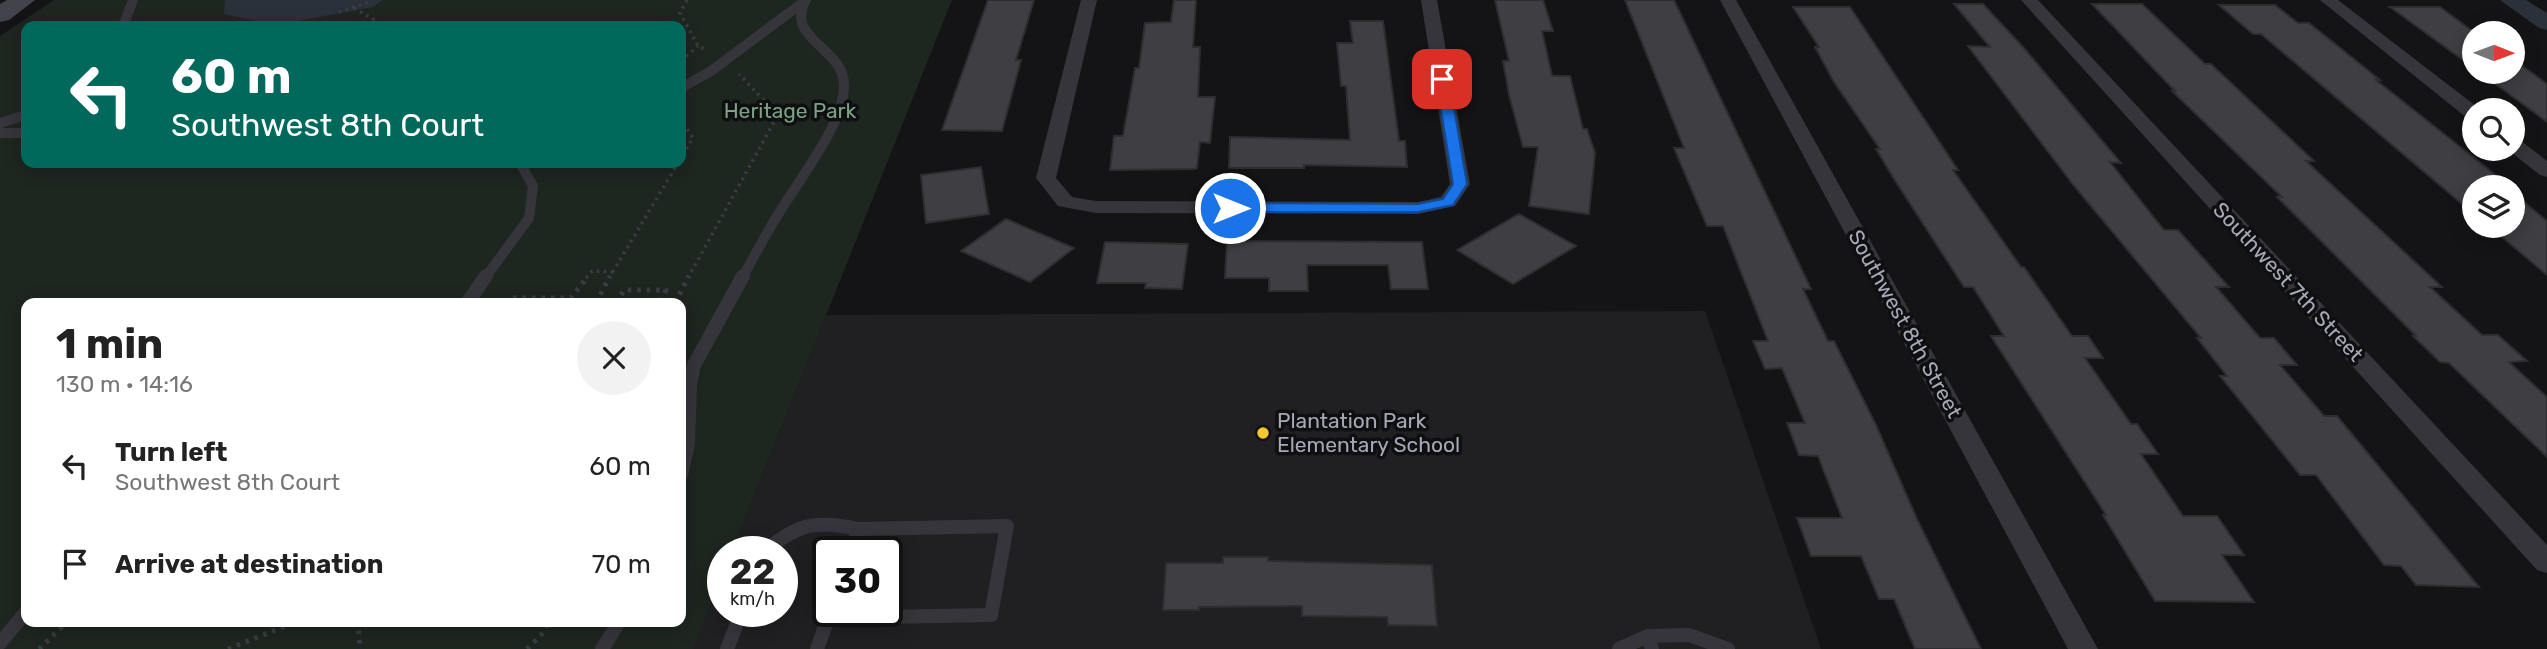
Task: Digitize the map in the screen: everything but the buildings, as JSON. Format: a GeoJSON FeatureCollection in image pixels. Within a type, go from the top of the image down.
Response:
{"type":"FeatureCollection","features":[{"type":"Feature","properties":{"kind":"main road"},"geometry":{"type":"LineString","coordinates":[[0,15],[23,0]]}},
{"type":"Feature","properties":{"kind":"street"},"geometry":{"type":"LineString","coordinates":[[1088,0],[1046,178],[1065,202],[1096,207],[1418,208],[1448,202],[1460,184],[1429,0]]}},
{"type":"Feature","properties":{"kind":"street","name":"Southwest 8th Street"},"geometry":{"type":"LineString","coordinates":[[1727,0],[2083,649]]}},
{"type":"Feature","properties":{"kind":"street","name":"Southwest 7th Street"},"geometry":{"type":"LineString","coordinates":[[2029,0],[2547,563]]}},
{"type":"Feature","properties":{"kind":"street"},"geometry":{"type":"LineString","coordinates":[[2328,0],[2462,105]]}},
{"type":"Feature","properties":{"kind":"street"},"geometry":{"type":"LineString","coordinates":[[2525,154],[2547,171]]}},
{"type":"Feature","properties":{"kind":"lane"},"geometry":{"type":"LineString","coordinates":[[125,21],[133,0]]}},
{"type":"Feature","properties":{"kind":"lane"},"geometry":{"type":"LineString","coordinates":[[686,85],[711,71],[806,0]]}},
{"type":"Feature","properties":{"kind":"lane"},"geometry":{"type":"LineString","coordinates":[[686,452],[693,368],[785,202],[813,162],[844,97],[842,75],[830,52],[803,30],[798,21],[799,8],[806,0]]}},
{"type":"Feature","properties":{"kind":"lane"},"geometry":{"type":"LineString","coordinates":[[0,123],[21,117]]}},
{"type":"Feature","properties":{"kind":"lane"},"geometry":{"type":"LineString","coordinates":[[0,133],[21,132]]}},
{"type":"Feature","properties":{"kind":"lane"},"geometry":{"type":"LineString","coordinates":[[471,298],[528,218],[533,186],[523,168]]}},
{"type":"Feature","properties":{"kind":"lane"},"geometry":{"type":"LineString","coordinates":[[784,536],[797,526],[826,522],[859,528],[1007,526],[991,615],[903,614]]}},
{"type":"Feature","properties":{"kind":"lane"},"geometry":{"type":"LineString","coordinates":[[856,536],[859,528]]}},
{"type":"Feature","properties":{"kind":"lane"},"geometry":{"type":"LineString","coordinates":[[0,643],[21,618]]}},
{"type":"Feature","properties":{"kind":"lane"},"geometry":{"type":"LineString","coordinates":[[601,649],[616,627]]}},
{"type":"Feature","properties":{"kind":"lane"},"geometry":{"type":"LineString","coordinates":[[727,649],[736,627]]}},
{"type":"Feature","properties":{"kind":"lane"},"geometry":{"type":"LineString","coordinates":[[817,649],[825,627]]}},
{"type":"Feature","properties":{"kind":"lane"},"geometry":{"type":"LineString","coordinates":[[1619,649],[1689,635],[1728,649]]}},
{"type":"Feature","properties":{"kind":"path"},"geometry":{"type":"LineString","coordinates":[[684,21],[680,13],[687,0]]}},
{"type":"Feature","properties":{"kind":"path"},"geometry":{"type":"LineString","coordinates":[[339,12],[369,2]]}},
{"type":"Feature","properties":{"kind":"path"},"geometry":{"type":"LineString","coordinates":[[353,8],[374,20]]}},
{"type":"Feature","properties":{"kind":"path"},"geometry":{"type":"LineString","coordinates":[[686,24],[698,46],[708,51]]}},
{"type":"Feature","properties":{"kind":"path"},"geometry":{"type":"LineString","coordinates":[[686,57],[698,46]]}},
{"type":"Feature","properties":{"kind":"path"},"geometry":{"type":"LineString","coordinates":[[677,298],[774,122],[772,109],[737,72]]}},
{"type":"Feature","properties":{"kind":"path"},"geometry":{"type":"LineString","coordinates":[[686,128],[693,138],[686,150]]}},
{"type":"Feature","properties":{"kind":"path"},"geometry":{"type":"LineString","coordinates":[[599,298],[675,168]]}},
{"type":"Feature","properties":{"kind":"path"},"geometry":{"type":"LineString","coordinates":[[513,298],[571,298],[592,271],[613,272]]}},
{"type":"Feature","properties":{"kind":"path"},"geometry":{"type":"LineString","coordinates":[[619,298],[624,290],[666,290],[662,298]]}},
{"type":"Feature","properties":{"kind":"path"},"geometry":{"type":"LineString","coordinates":[[39,649],[62,627]]}},
{"type":"Feature","properties":{"kind":"path"},"geometry":{"type":"LineString","coordinates":[[228,649],[283,627]]}},
{"type":"Feature","properties":{"kind":"path"},"geometry":{"type":"LineString","coordinates":[[358,627],[360,649]]}},
{"type":"Feature","properties":{"kind":"path"},"geometry":{"type":"LineString","coordinates":[[527,649],[546,627]]}},
{"type":"Feature","properties":{"kind":"shaded area"},"geometry":{"type":"Polygon","coordinates":[[[225,0],[383,0],[373,7],[298,21],[257,21],[224,14],[225,0]]]}},
{"type":"Feature","properties":{"kind":"shaded area","name":"Plantation Park Elementary School"},"geometry":{"type":"Polygon","coordinates":[[[1705,311],[1821,649],[693,649],[707,614],[707,627],[798,627],[798,536],[738,536],[826,315],[1705,311]]]}},
{"type":"Feature","properties":{"kind":"green space","name":"Heritage Park"},"geometry":{"type":"Polygon","coordinates":[[[54,0],[952,0],[738,536],[707,536],[707,614],[693,649],[0,649],[0,36],[21,22],[21,168],[686,168],[686,21],[22,21],[54,0]]]}},
{"type":"Feature","properties":{"kind":"waterway"},"geometry":{"type":"LineString","coordinates":[[2511,0],[2547,23]]}},
{"type":"Feature","properties":{"kind":"place","name":"Plantation Park Elementary School"},"geometry":{"type":"Point","coordinates":[1263,433]}},
{"type":"Feature","properties":{"kind":"route"},"geometry":{"type":"LineString","coordinates":[[1230,208],[1418,208],[1448,202],[1460,184],[1442,79]]}}]}
